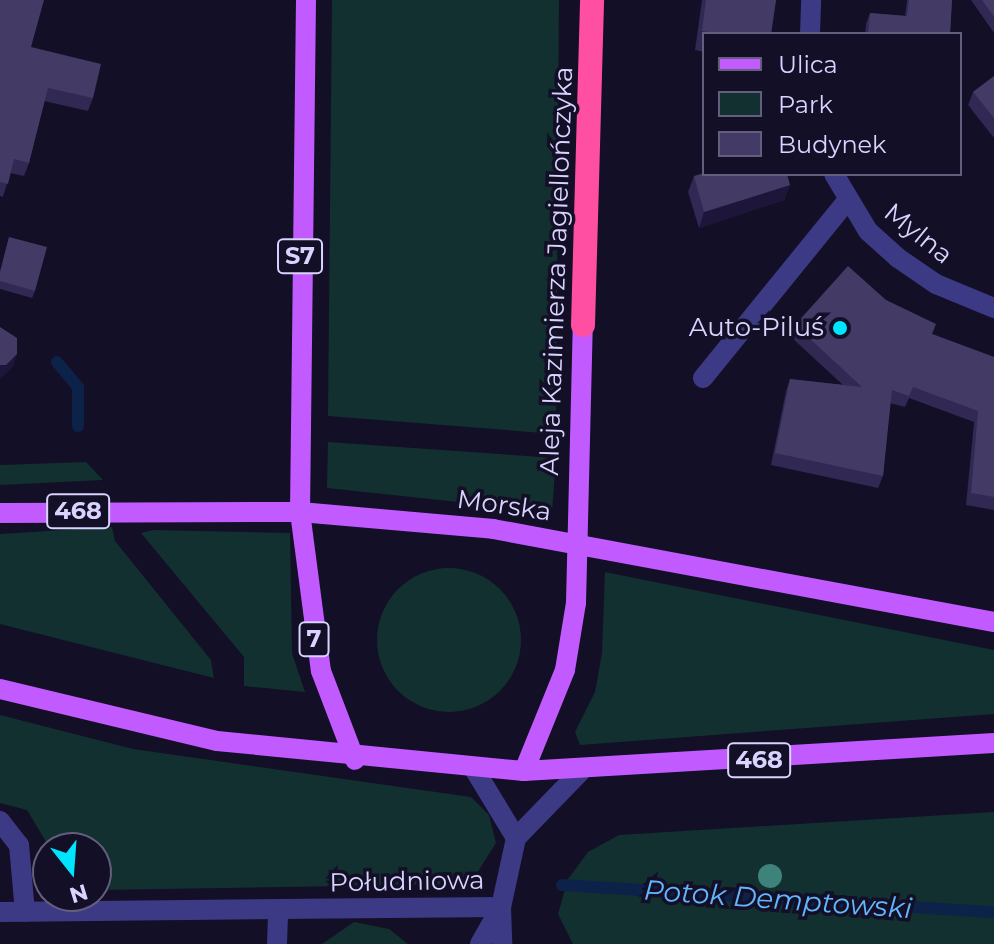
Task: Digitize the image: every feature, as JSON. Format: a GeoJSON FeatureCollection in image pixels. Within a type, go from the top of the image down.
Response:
{"type":"FeatureCollection","features":[{"type":"Feature","properties":{"kind":"highway","name":"Aleja Kazimierza Jagiellończyka"},"geometry":{"type":"LineString","coordinates":[[583,325],[592,0]]}},
{"type":"Feature","properties":{"kind":"main road","name":"S7"},"geometry":{"type":"LineString","coordinates":[[300,512],[306,0]]}},
{"type":"Feature","properties":{"kind":"main road","name":"Aleja Kazimierza Jagiellończyka"},"geometry":{"type":"LineString","coordinates":[[524,771],[565,670],[577,543],[583,325]]}},
{"type":"Feature","properties":{"kind":"main road","name":"Morska"},"geometry":{"type":"LineString","coordinates":[[0,513],[300,512],[577,543],[994,622]]}},
{"type":"Feature","properties":{"kind":"main road","name":"7"},"geometry":{"type":"LineString","coordinates":[[300,512],[321,671],[355,760]]}},
{"type":"Feature","properties":{"kind":"main road","name":"468"},"geometry":{"type":"LineString","coordinates":[[0,689],[185,735],[355,760],[524,771],[581,771],[994,743]]}},
{"type":"Feature","properties":{"kind":"street"},"geometry":{"type":"LineString","coordinates":[[810,32],[811,0]]}},
{"type":"Feature","properties":{"kind":"street","name":"Mylna"},"geometry":{"type":"LineString","coordinates":[[835,176],[847,201],[898,258],[936,284],[994,308]]}},
{"type":"Feature","properties":{"kind":"street"},"geometry":{"type":"LineString","coordinates":[[703,378],[847,201]]}},
{"type":"Feature","properties":{"kind":"street"},"geometry":{"type":"LineString","coordinates":[[473,767],[516,838],[581,771]]}},
{"type":"Feature","properties":{"kind":"street"},"geometry":{"type":"LineString","coordinates":[[0,821],[19,845],[25,912]]}},
{"type":"Feature","properties":{"kind":"street","name":"Południowa"},"geometry":{"type":"LineString","coordinates":[[112,905],[278,909],[501,907],[516,838]]}},
{"type":"Feature","properties":{"kind":"street"},"geometry":{"type":"LineString","coordinates":[[480,944],[501,907]]}},
{"type":"Feature","properties":{"kind":"street"},"geometry":{"type":"LineString","coordinates":[[501,907],[502,944]]}},
{"type":"Feature","properties":{"kind":"street"},"geometry":{"type":"LineString","coordinates":[[277,944],[278,909]]}},
{"type":"Feature","properties":{"kind":"street","name":"Południowa"},"geometry":{"type":"LineString","coordinates":[[0,912],[32,911]]}},
{"type":"Feature","properties":{"kind":"green space"},"geometry":{"type":"Polygon","coordinates":[[[332,0],[559,0],[556,434],[328,416],[332,0]]]}},
{"type":"Feature","properties":{"kind":"green space"},"geometry":{"type":"Polygon","coordinates":[[[328,442],[556,458],[552,512],[327,488],[328,442]]]}},
{"type":"Feature","properties":{"kind":"green space"},"geometry":{"type":"Polygon","coordinates":[[[86,462],[103,480],[0,485],[0,465],[86,462]]]}},
{"type":"Feature","properties":{"kind":"green space"},"geometry":{"type":"Polygon","coordinates":[[[112,527],[115,541],[211,660],[214,678],[0,624],[0,534],[112,527]]]}},
{"type":"Feature","properties":{"kind":"green space"},"geometry":{"type":"Polygon","coordinates":[[[153,530],[290,533],[292,653],[305,692],[244,686],[244,657],[141,533],[153,530]]]}},
{"type":"Feature","properties":{"kind":"green space"},"geometry":{"type":"Polygon","coordinates":[[[449,568],[477,573],[500,589],[516,612],[521,640],[516,668],[500,691],[477,707],[449,712],[421,707],[398,691],[382,668],[377,640],[382,612],[398,589],[421,573],[449,568]]]}},
{"type":"Feature","properties":{"kind":"green space"},"geometry":{"type":"Polygon","coordinates":[[[605,572],[994,650],[994,714],[580,745],[575,732],[595,692],[602,653],[605,572]]]}},
{"type":"Feature","properties":{"kind":"green space"},"geometry":{"type":"Polygon","coordinates":[[[0,715],[133,749],[471,797],[489,815],[496,843],[470,884],[112,890],[112,832],[40,832],[27,810],[0,803],[0,715]]]}},
{"type":"Feature","properties":{"kind":"green space"},"geometry":{"type":"Polygon","coordinates":[[[994,812],[994,944],[573,944],[558,914],[568,879],[588,852],[619,835],[994,812]]]}},
{"type":"Feature","properties":{"kind":"green space"},"geometry":{"type":"Polygon","coordinates":[[[354,922],[389,929],[408,944],[322,944],[354,922]]]}},
{"type":"Feature","properties":{"kind":"building"},"geometry":{"type":"Polygon","coordinates":[[[0,0],[44,0],[31,47],[101,64],[93,98],[48,88],[29,163],[14,159],[8,184],[0,182],[0,0]]]}},
{"type":"Feature","properties":{"kind":"building"},"geometry":{"type":"Polygon","coordinates":[[[706,0],[776,0],[771,32],[702,31],[706,0]]]}},
{"type":"Feature","properties":{"kind":"building"},"geometry":{"type":"Polygon","coordinates":[[[909,0],[952,0],[950,32],[868,32],[870,13],[907,16],[909,0]]]}},
{"type":"Feature","properties":{"kind":"building"},"geometry":{"type":"Polygon","coordinates":[[[982,0],[994,0],[994,17],[982,0]]]}},
{"type":"Feature","properties":{"kind":"building"},"geometry":{"type":"Polygon","coordinates":[[[994,76],[994,118],[973,92],[994,76]]]}},
{"type":"Feature","properties":{"kind":"building"},"geometry":{"type":"Polygon","coordinates":[[[702,174],[788,176],[790,185],[704,212],[694,176],[702,174]]]}},
{"type":"Feature","properties":{"kind":"building"},"geometry":{"type":"Polygon","coordinates":[[[9,237],[47,247],[35,291],[0,281],[9,237]]]}},
{"type":"Feature","properties":{"kind":"building"},"geometry":{"type":"Polygon","coordinates":[[[848,266],[886,300],[936,324],[932,334],[994,357],[994,497],[971,493],[978,411],[913,387],[909,396],[892,390],[883,476],[775,453],[790,379],[862,387],[795,325],[848,266]]]}},
{"type":"Feature","properties":{"kind":"building"},"geometry":{"type":"Polygon","coordinates":[[[0,327],[17,338],[17,354],[6,365],[0,365],[0,327]]]}},
{"type":"Feature","properties":{"kind":"waterway","name":"Potok Demptowski"},"geometry":{"type":"LineString","coordinates":[[57,362],[78,387],[78,426]]}},
{"type":"Feature","properties":{"kind":"waterway","name":"Potok Demptowski"},"geometry":{"type":"LineString","coordinates":[[562,885],[994,912]]}},
{"type":"Feature","properties":{"kind":"place","name":"Auto-Piluś"},"geometry":{"type":"Point","coordinates":[840,328]}}]}
